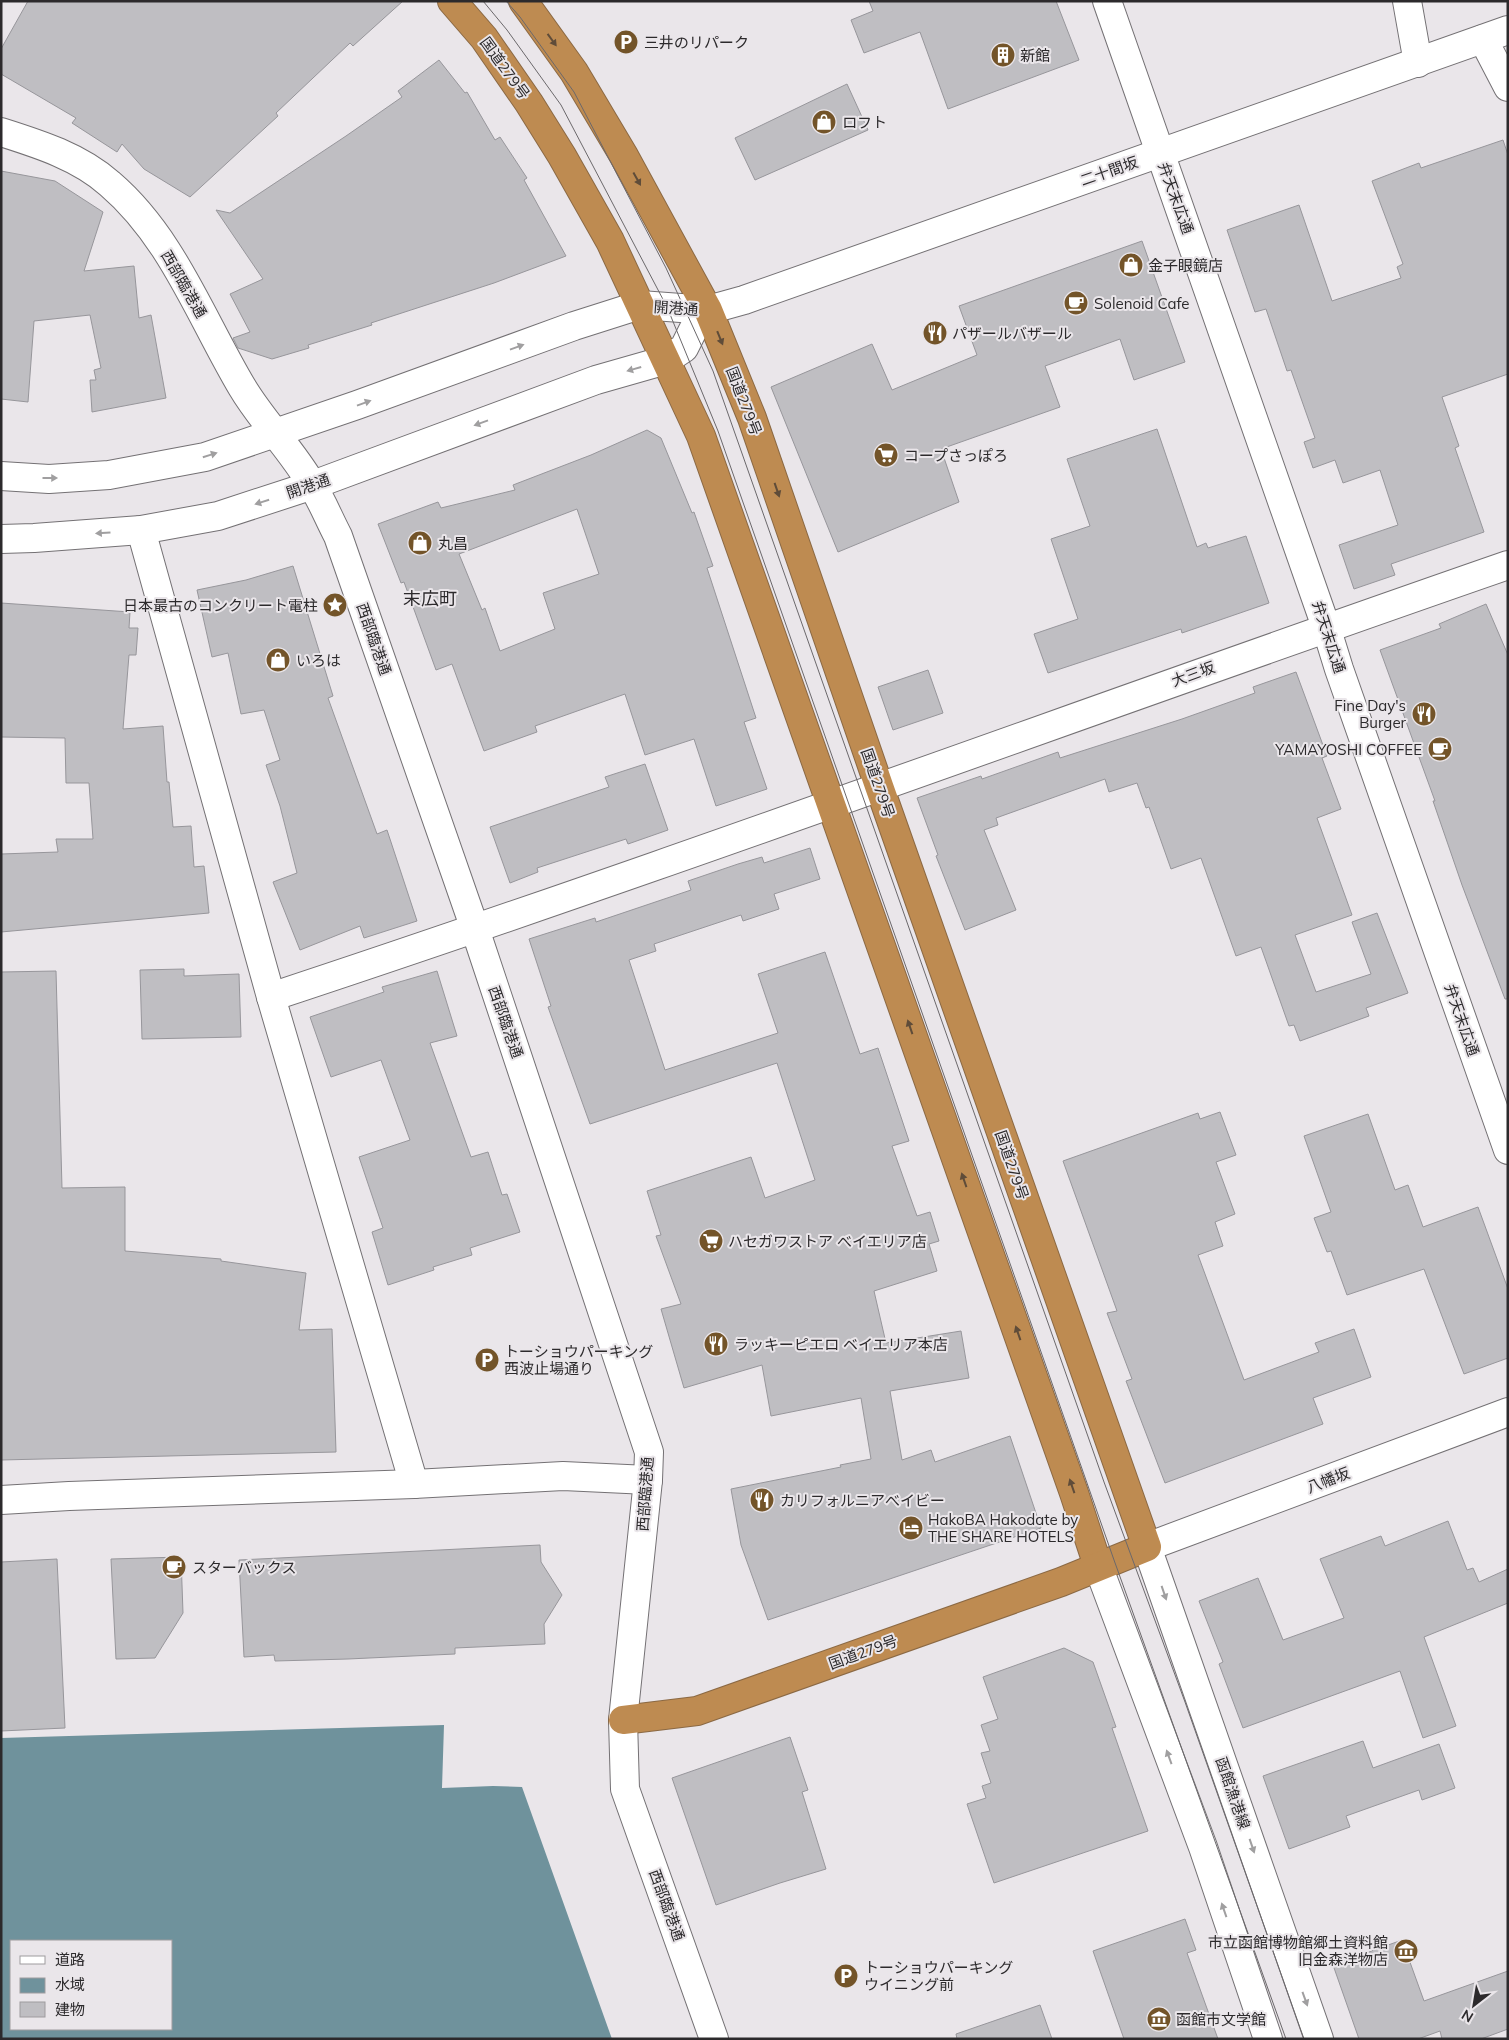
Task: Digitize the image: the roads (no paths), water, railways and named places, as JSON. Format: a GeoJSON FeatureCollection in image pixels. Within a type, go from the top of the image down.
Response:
{"type":"FeatureCollection","features":[{"type":"Feature","properties":{"kind":"highway","name":"国道279号"},"geometry":{"type":"LineString","coordinates":[[452,1],[484,38],[529,103],[562,156],[610,241],[702,436],[1098,1566]]}},
{"type":"Feature","properties":{"kind":"highway","name":"国道279号"},"geometry":{"type":"LineString","coordinates":[[523,1],[574,72],[624,156],[708,310],[752,418],[1120,1475],[1148,1547],[1061,1582],[697,1711],[623,1720]]}},
{"type":"Feature","properties":{"kind":"street","name":"弁天末広通"},"geometry":{"type":"LineString","coordinates":[[1107,1],[1508,1150]]}},
{"type":"Feature","properties":{"kind":"street"},"geometry":{"type":"LineString","coordinates":[[1407,1],[1418,63]]}},
{"type":"Feature","properties":{"kind":"street","name":"二十間坂"},"geometry":{"type":"LineString","coordinates":[[708,310],[754,297],[1508,30]]}},
{"type":"Feature","properties":{"kind":"street"},"geometry":{"type":"LineString","coordinates":[[1483,39],[1508,88]]}},
{"type":"Feature","properties":{"kind":"street","name":"西部臨港通"},"geometry":{"type":"LineString","coordinates":[[1,132],[57,152],[85,166],[110,183],[147,223],[169,255],[242,388],[312,485],[338,536],[475,930],[649,1452],[648,1480],[623,1720],[625,1789],[714,2039]]}},
{"type":"Feature","properties":{"kind":"street","name":"開港通"},"geometry":{"type":"LineString","coordinates":[[1,476],[49,479],[109,475],[205,456],[357,406],[574,326],[640,305],[708,310]]}},
{"type":"Feature","properties":{"kind":"street","name":"開港通"},"geometry":{"type":"LineString","coordinates":[[1,539],[141,530],[218,516],[312,485],[596,380],[666,360],[684,348],[694,328],[708,310]]}},
{"type":"Feature","properties":{"kind":"street"},"geometry":{"type":"LineString","coordinates":[[141,530],[271,996],[414,1484]]}},
{"type":"Feature","properties":{"kind":"street","name":"大三坂"},"geometry":{"type":"LineString","coordinates":[[271,996],[475,930],[1326,627],[1508,565]]}},
{"type":"Feature","properties":{"kind":"street","name":"八幡坂"},"geometry":{"type":"LineString","coordinates":[[1148,1547],[1508,1412]]}},
{"type":"Feature","properties":{"kind":"street"},"geometry":{"type":"LineString","coordinates":[[1,1500],[414,1484],[563,1476],[648,1480]]}},
{"type":"Feature","properties":{"kind":"street","name":"函館漁港線"},"geometry":{"type":"LineString","coordinates":[[1148,1547],[1319,2039]]}},
{"type":"Feature","properties":{"kind":"street"},"geometry":{"type":"LineString","coordinates":[[1098,1566],[1203,1847],[1268,2039]]}},
{"type":"Feature","properties":{"kind":"water"},"geometry":{"type":"Polygon","coordinates":[[[444,1725],[442,1788],[522,1787],[612,2039],[1,2039],[1,1738],[444,1725]]]}},
{"type":"Feature","properties":{"kind":"tram line"},"geometry":{"type":"LineString","coordinates":[[483,1],[507,30],[561,105],[667,307],[718,431],[1114,1560],[1286,2039]]}},
{"type":"Feature","properties":{"kind":"tram line"},"geometry":{"type":"LineString","coordinates":[[506,1],[520,17],[574,92],[666,268],[713,371],[1104,1482],[1185,1702],[1304,2039]]}},
{"type":"Feature","properties":{"kind":"place","name":"三井のリパーク"},"geometry":{"type":"Point","coordinates":[626,42]}},
{"type":"Feature","properties":{"kind":"place","name":"新館"},"geometry":{"type":"Point","coordinates":[1003,55]}},
{"type":"Feature","properties":{"kind":"place","name":"ロフト"},"geometry":{"type":"Point","coordinates":[824,122]}},
{"type":"Feature","properties":{"kind":"place","name":"金子眼鏡店"},"geometry":{"type":"Point","coordinates":[1131,265]}},
{"type":"Feature","properties":{"kind":"place","name":"Solenoid Cafe"},"geometry":{"type":"Point","coordinates":[1076,303]}},
{"type":"Feature","properties":{"kind":"place","name":"パザールバザール"},"geometry":{"type":"Point","coordinates":[935,333]}},
{"type":"Feature","properties":{"kind":"place","name":"コープさっぽろ"},"geometry":{"type":"Point","coordinates":[886,455]}},
{"type":"Feature","properties":{"kind":"place","name":"丸昌"},"geometry":{"type":"Point","coordinates":[420,543]}},
{"type":"Feature","properties":{"kind":"place","name":"日本最古のコンクリート電柱"},"geometry":{"type":"Point","coordinates":[335,605]}},
{"type":"Feature","properties":{"kind":"place","name":"いろは"},"geometry":{"type":"Point","coordinates":[278,660]}},
{"type":"Feature","properties":{"kind":"place","name":"Fine Day's Burger"},"geometry":{"type":"Point","coordinates":[1424,714]}},
{"type":"Feature","properties":{"kind":"place","name":"YAMAYOSHI COFFEE"},"geometry":{"type":"Point","coordinates":[1440,749]}},
{"type":"Feature","properties":{"kind":"place","name":"ハセガワストア べイエリア店"},"geometry":{"type":"Point","coordinates":[711,1241]}},
{"type":"Feature","properties":{"kind":"place","name":"ラッキーピエロ ベイエリア本店"},"geometry":{"type":"Point","coordinates":[716,1344]}},
{"type":"Feature","properties":{"kind":"place","name":"トーショウパーキング 西波止場通り"},"geometry":{"type":"Point","coordinates":[487,1360]}},
{"type":"Feature","properties":{"kind":"place","name":"カリフォルニアべイビー"},"geometry":{"type":"Point","coordinates":[762,1500]}},
{"type":"Feature","properties":{"kind":"place","name":"HakoBA Hakodate by THE SHARE HOTELS"},"geometry":{"type":"Point","coordinates":[911,1528]}},
{"type":"Feature","properties":{"kind":"place","name":"スターバックス"},"geometry":{"type":"Point","coordinates":[174,1567]}},
{"type":"Feature","properties":{"kind":"place","name":"市立函館博物館郷土資料館 旧金森洋物店"},"geometry":{"type":"Point","coordinates":[1406,1951]}},
{"type":"Feature","properties":{"kind":"place","name":"トーショウパーキング ウイニング前"},"geometry":{"type":"Point","coordinates":[846,1976]}},
{"type":"Feature","properties":{"kind":"place","name":"函館市文学館"},"geometry":{"type":"Point","coordinates":[1159,2019]}},
{"type":"Feature","properties":{"kind":"district","name":"末広町"},"geometry":{"type":"Point","coordinates":[430,598]}}]}
